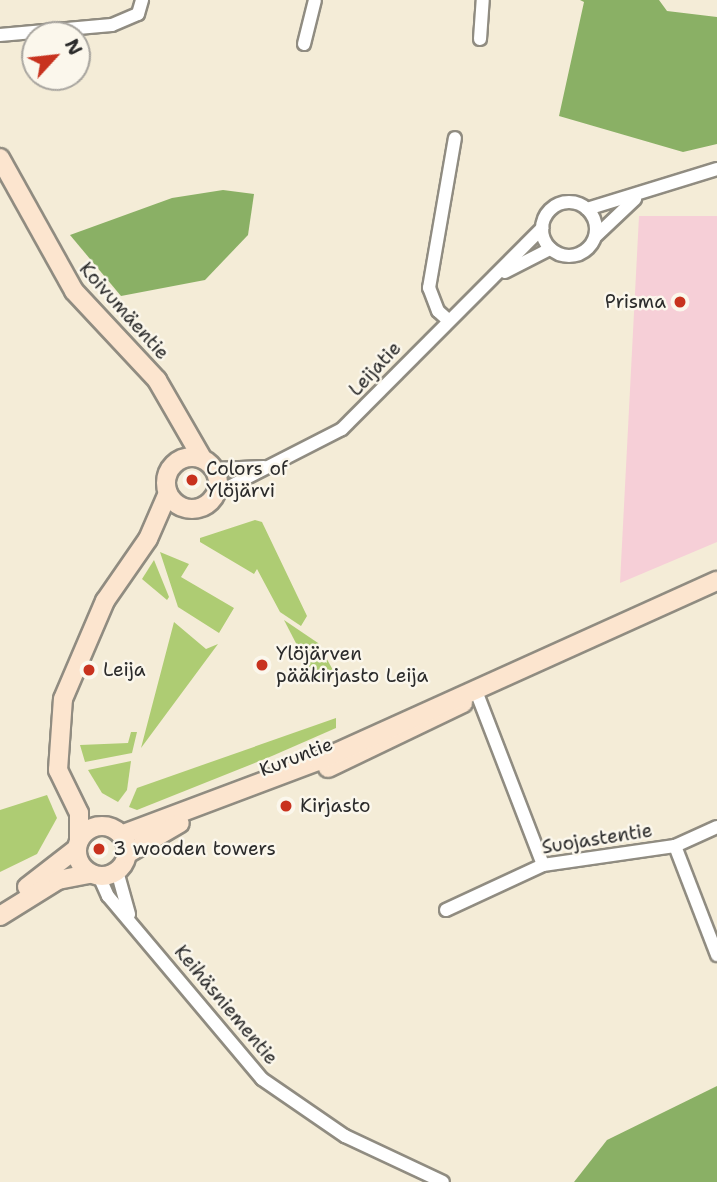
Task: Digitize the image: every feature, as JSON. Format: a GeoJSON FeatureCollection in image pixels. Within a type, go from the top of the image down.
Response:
{"type":"FeatureCollection","features":[{"type":"Feature","properties":{"kind":"main road","name":"Koivumäentie"},"geometry":{"type":"LineString","coordinates":[[0,158],[74,291],[133,350],[209,464]]}},
{"type":"Feature","properties":{"kind":"main road"},"geometry":{"type":"LineString","coordinates":[[94,875],[79,863],[79,813],[58,770],[58,739],[63,699],[104,601],[148,539],[168,493],[167,478],[180,460],[178,417]]}},
{"type":"Feature","properties":{"kind":"main road"},"geometry":{"type":"LineString","coordinates":[[148,539],[184,508],[199,508],[216,494],[209,464],[180,460]]}},
{"type":"Feature","properties":{"kind":"main road"},"geometry":{"type":"LineString","coordinates":[[168,493],[184,508]]}},
{"type":"Feature","properties":{"kind":"main road","name":"Kuruntie"},"geometry":{"type":"LineString","coordinates":[[121,835],[318,761],[426,709],[477,691],[717,581]]}},
{"type":"Feature","properties":{"kind":"main road","name":"Kuruntie"},"geometry":{"type":"LineString","coordinates":[[127,854],[200,813],[373,749],[435,720],[477,691]]}},
{"type":"Feature","properties":{"kind":"main road"},"geometry":{"type":"LineString","coordinates":[[0,916],[58,880],[117,871],[127,854],[121,835],[104,826],[78,791],[58,739]]}},
{"type":"Feature","properties":{"kind":"main road"},"geometry":{"type":"LineString","coordinates":[[0,907],[78,844],[90,829],[104,826]]}},
{"type":"Feature","properties":{"kind":"street"},"geometry":{"type":"LineString","coordinates":[[0,35],[112,25],[138,13],[142,0]]}},
{"type":"Feature","properties":{"kind":"street"},"geometry":{"type":"LineString","coordinates":[[304,44],[315,0]]}},
{"type":"Feature","properties":{"kind":"street"},"geometry":{"type":"LineString","coordinates":[[480,39],[483,0]]}},
{"type":"Feature","properties":{"kind":"street"},"geometry":{"type":"LineString","coordinates":[[448,320],[438,311],[429,288],[455,138]]}},
{"type":"Feature","properties":{"kind":"street","name":"Leijatie"},"geometry":{"type":"LineString","coordinates":[[216,494],[342,429],[448,320],[496,277],[542,228],[545,216],[562,202],[587,209],[638,196],[717,169]]}},
{"type":"Feature","properties":{"kind":"street","name":"Leijatie"},"geometry":{"type":"LineString","coordinates":[[496,277],[550,249],[571,257],[591,246],[596,236],[638,196]]}},
{"type":"Feature","properties":{"kind":"street"},"geometry":{"type":"LineString","coordinates":[[587,209],[597,225],[596,236]]}},
{"type":"Feature","properties":{"kind":"street"},"geometry":{"type":"LineString","coordinates":[[542,228],[550,249]]}},
{"type":"Feature","properties":{"kind":"street","name":"Leijatie"},"geometry":{"type":"LineString","coordinates":[[209,464],[268,467]]}},
{"type":"Feature","properties":{"kind":"street"},"geometry":{"type":"LineString","coordinates":[[477,691],[542,865]]}},
{"type":"Feature","properties":{"kind":"street","name":"Suojastentie"},"geometry":{"type":"LineString","coordinates":[[446,910],[542,865],[675,846],[717,827]]}},
{"type":"Feature","properties":{"kind":"street"},"geometry":{"type":"LineString","coordinates":[[675,846],[717,955]]}},
{"type":"Feature","properties":{"kind":"street","name":"Keihäsniementie"},"geometry":{"type":"LineString","coordinates":[[117,871],[133,924]]}},
{"type":"Feature","properties":{"kind":"street","name":"Keihäsniementie"},"geometry":{"type":"LineString","coordinates":[[94,875],[262,1079],[345,1136],[443,1182]]}},
{"type":"Feature","properties":{"kind":"shaded area"},"geometry":{"type":"Polygon","coordinates":[[[639,216],[717,216],[717,542],[620,583],[639,216]]]}},
{"type":"Feature","properties":{"kind":"green space"},"geometry":{"type":"Polygon","coordinates":[[[580,0],[659,0],[667,11],[717,17],[717,144],[683,152],[559,116],[584,2],[580,0]]]}},
{"type":"Feature","properties":{"kind":"green space"},"geometry":{"type":"Polygon","coordinates":[[[223,190],[254,194],[248,235],[205,280],[121,296],[70,235],[172,198],[223,190]]]}},
{"type":"Feature","properties":{"kind":"green space"},"geometry":{"type":"Polygon","coordinates":[[[255,520],[262,522],[307,616],[301,626],[280,612],[257,569],[254,574],[200,542],[200,538],[255,520]]]}},
{"type":"Feature","properties":{"kind":"green space"},"geometry":{"type":"Polygon","coordinates":[[[160,552],[189,564],[181,577],[234,608],[219,633],[178,607],[160,552]]]}},
{"type":"Feature","properties":{"kind":"green space"},"geometry":{"type":"Polygon","coordinates":[[[154,560],[169,597],[167,600],[142,579],[154,560]]]}},
{"type":"Feature","properties":{"kind":"green space"},"geometry":{"type":"Polygon","coordinates":[[[284,620],[318,643],[334,672],[316,682],[284,620]]]}},
{"type":"Feature","properties":{"kind":"green space"},"geometry":{"type":"Polygon","coordinates":[[[174,622],[206,649],[218,644],[141,748],[174,622]]]}},
{"type":"Feature","properties":{"kind":"green space"},"geometry":{"type":"Polygon","coordinates":[[[336,718],[336,728],[272,756],[137,810],[129,807],[137,788],[336,718]]]}},
{"type":"Feature","properties":{"kind":"green space"},"geometry":{"type":"Polygon","coordinates":[[[131,732],[137,732],[132,753],[85,762],[80,745],[128,743],[131,732]]]}},
{"type":"Feature","properties":{"kind":"green space"},"geometry":{"type":"Polygon","coordinates":[[[131,761],[127,790],[118,802],[102,793],[88,770],[131,761]]]}},
{"type":"Feature","properties":{"kind":"green space"},"geometry":{"type":"Polygon","coordinates":[[[47,795],[57,818],[37,854],[0,872],[0,810],[47,795]]]}},
{"type":"Feature","properties":{"kind":"green space"},"geometry":{"type":"Polygon","coordinates":[[[717,1086],[717,1182],[574,1182],[607,1140],[717,1086]]]}},
{"type":"Feature","properties":{"kind":"place","name":"Prisma"},"geometry":{"type":"Point","coordinates":[680,302]}},
{"type":"Feature","properties":{"kind":"place","name":"Colors of Ylöjärvi"},"geometry":{"type":"Point","coordinates":[192,480]}},
{"type":"Feature","properties":{"kind":"place","name":"Ylöjärven pääkirjasto Leija"},"geometry":{"type":"Point","coordinates":[262,665]}},
{"type":"Feature","properties":{"kind":"place","name":"Leija"},"geometry":{"type":"Point","coordinates":[89,670]}},
{"type":"Feature","properties":{"kind":"place","name":"Kirjasto"},"geometry":{"type":"Point","coordinates":[286,806]}},
{"type":"Feature","properties":{"kind":"place","name":"3 wooden towers"},"geometry":{"type":"Point","coordinates":[99,849]}}]}
